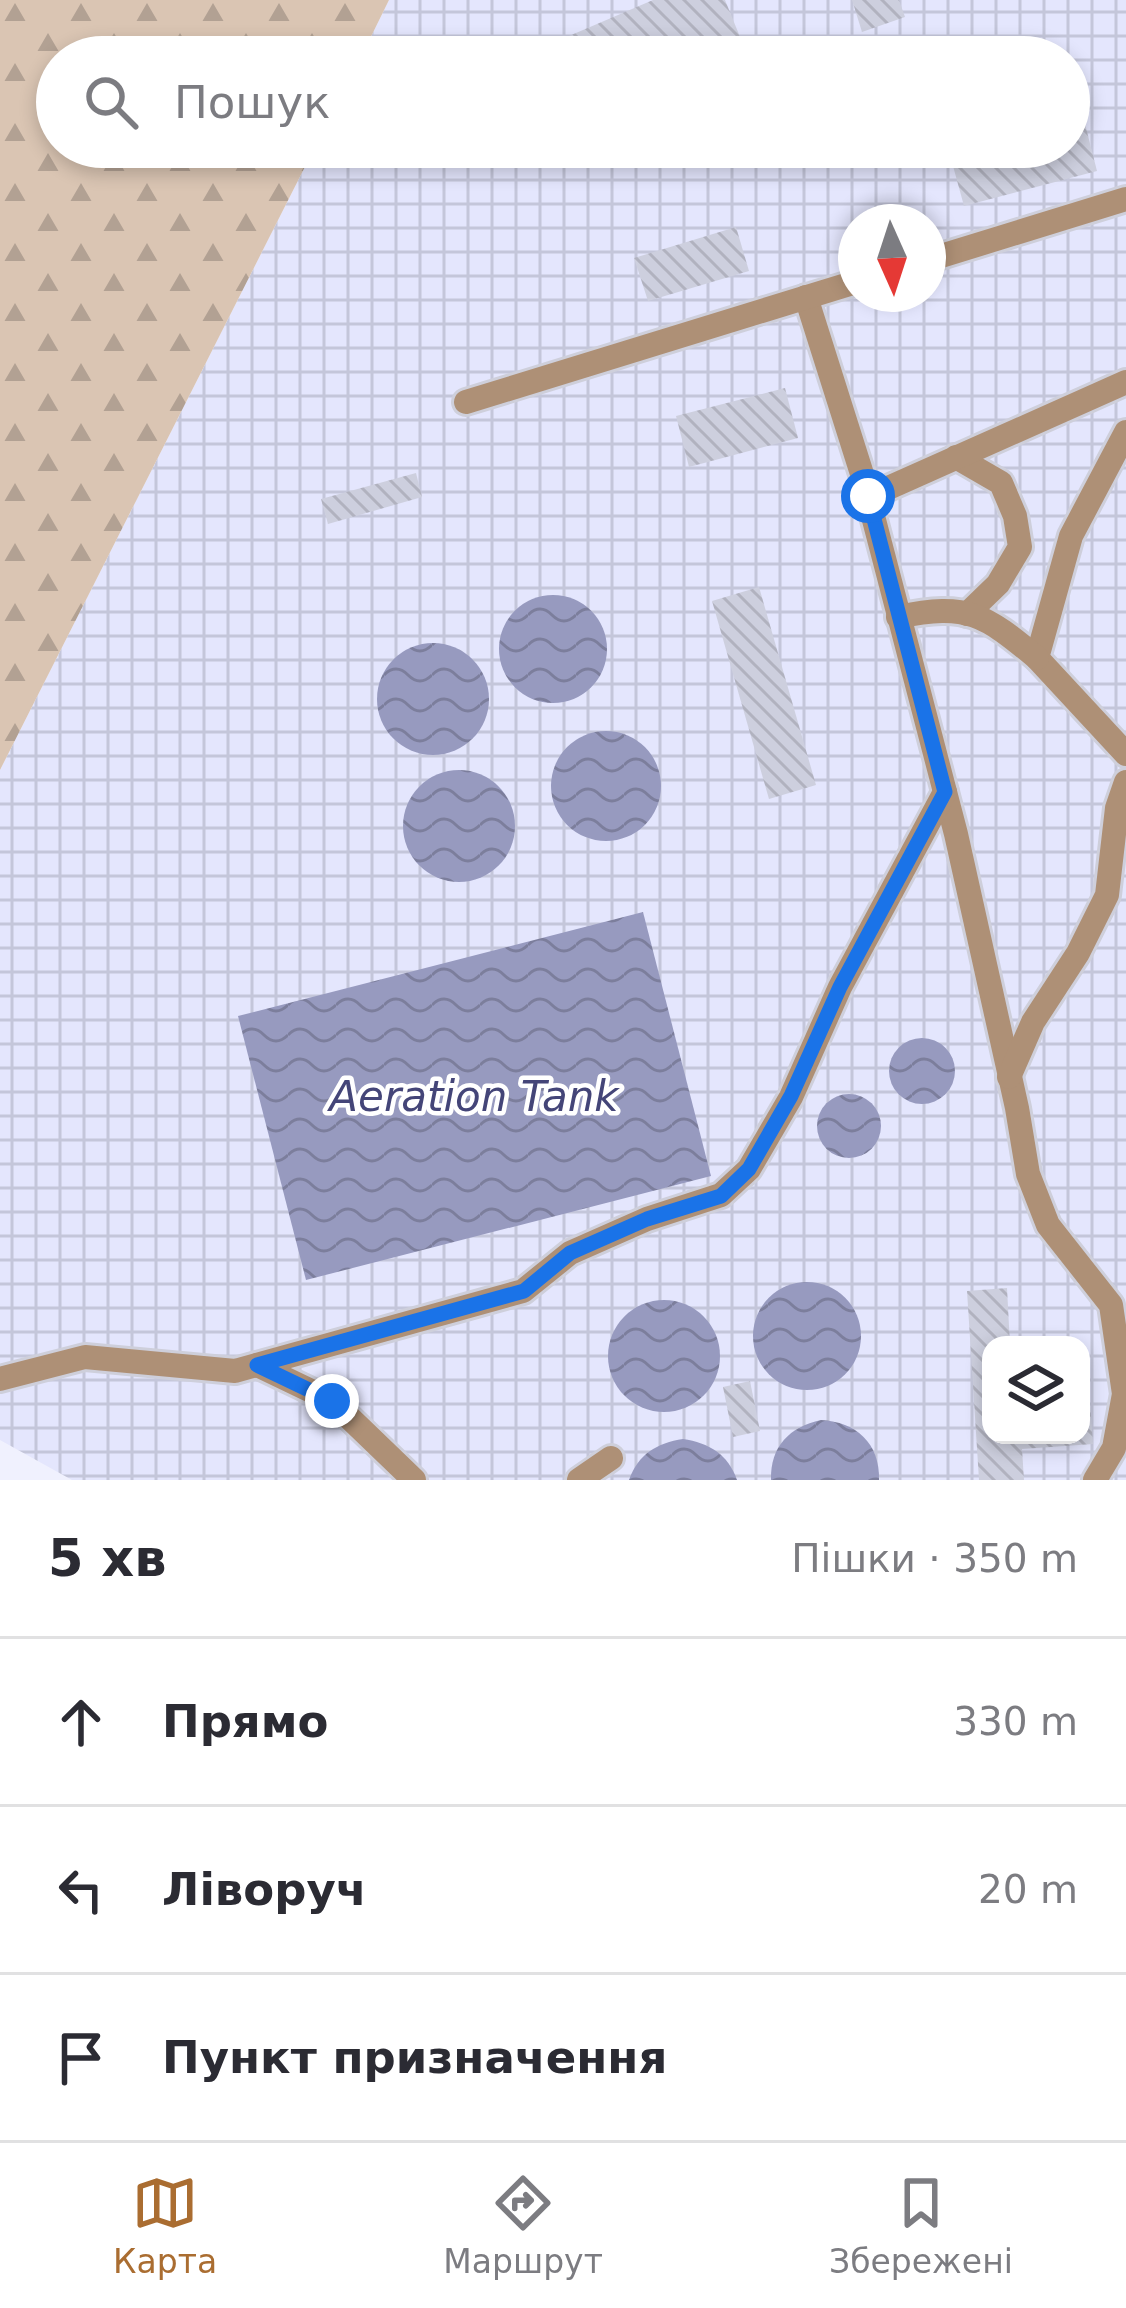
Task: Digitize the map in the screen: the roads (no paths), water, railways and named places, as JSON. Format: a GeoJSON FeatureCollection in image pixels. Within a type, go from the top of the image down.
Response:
{"type":"FeatureCollection","features":[{"type":"Feature","properties":{"kind":"street"},"geometry":{"type":"LineString","coordinates":[[946,254],[1126,199]]}},
{"type":"Feature","properties":{"kind":"street"},"geometry":{"type":"LineString","coordinates":[[466,402],[838,287]]}},
{"type":"Feature","properties":{"kind":"street"},"geometry":{"type":"LineString","coordinates":[[806,297],[868,496],[945,792],[975,911],[1028,1174],[1048,1225],[1112,1305],[1124,1394],[1114,1448],[1095,1480]]}},
{"type":"Feature","properties":{"kind":"street"},"geometry":{"type":"LineString","coordinates":[[868,496],[1126,382]]}},
{"type":"Feature","properties":{"kind":"street"},"geometry":{"type":"LineString","coordinates":[[1037,658],[1071,536],[1126,432]]}},
{"type":"Feature","properties":{"kind":"street"},"geometry":{"type":"LineString","coordinates":[[956,457],[1001,483],[1015,516],[1020,548],[998,584],[967,614]]}},
{"type":"Feature","properties":{"kind":"street"},"geometry":{"type":"LineString","coordinates":[[898,617],[939,608],[990,619],[1037,658],[1126,754]]}},
{"type":"Feature","properties":{"kind":"street"},"geometry":{"type":"LineString","coordinates":[[1009,1077],[1033,1022],[1078,953],[1107,895],[1117,808],[1126,782]]}},
{"type":"Feature","properties":{"kind":"street"},"geometry":{"type":"LineString","coordinates":[[0,1379],[85,1357],[235,1371],[524,1291],[570,1253],[647,1219],[721,1196],[749,1169],[791,1096],[840,987],[945,792]]}},
{"type":"Feature","properties":{"kind":"street"},"geometry":{"type":"LineString","coordinates":[[257,1365],[332,1401],[414,1480]]}},
{"type":"Feature","properties":{"kind":"street"},"geometry":{"type":"LineString","coordinates":[[579,1480],[611,1458]]}},
{"type":"Feature","properties":{"kind":"water"},"geometry":{"type":"Polygon","coordinates":[[[553,595],[574,599],[591,611],[603,628],[607,649],[603,670],[591,687],[574,699],[553,703],[532,699],[515,687],[503,670],[499,649],[503,628],[515,611],[532,599],[553,595]]]}},
{"type":"Feature","properties":{"kind":"water"},"geometry":{"type":"Polygon","coordinates":[[[433,643],[454,647],[472,660],[485,678],[489,699],[485,720],[472,738],[454,751],[433,755],[412,751],[394,738],[381,720],[377,699],[381,678],[394,660],[412,647],[433,643]]]}},
{"type":"Feature","properties":{"kind":"water"},"geometry":{"type":"Polygon","coordinates":[[[606,731],[627,735],[645,747],[657,765],[661,786],[657,807],[645,825],[627,837],[606,841],[585,837],[567,825],[555,807],[551,786],[555,765],[567,747],[585,735],[606,731]]]}},
{"type":"Feature","properties":{"kind":"water"},"geometry":{"type":"Polygon","coordinates":[[[459,770],[480,774],[499,786],[511,805],[515,826],[511,847],[499,866],[480,878],[459,882],[438,878],[419,866],[407,847],[403,826],[407,805],[419,786],[438,774],[459,770]]]}},
{"type":"Feature","properties":{"kind":"water","name":"Aeration Tank"},"geometry":{"type":"Polygon","coordinates":[[[643,912],[711,1176],[306,1280],[238,1016],[643,912]]]}},
{"type":"Feature","properties":{"kind":"water"},"geometry":{"type":"Polygon","coordinates":[[[922,1038],[945,1048],[955,1071],[945,1094],[922,1104],[899,1094],[889,1071],[899,1048],[922,1038]]]}},
{"type":"Feature","properties":{"kind":"water"},"geometry":{"type":"Polygon","coordinates":[[[849,1094],[872,1103],[881,1126],[872,1149],[849,1158],[826,1149],[817,1126],[826,1103],[849,1094]]]}},
{"type":"Feature","properties":{"kind":"water"},"geometry":{"type":"Polygon","coordinates":[[[807,1282],[828,1286],[845,1298],[857,1315],[861,1336],[857,1357],[845,1374],[828,1386],[807,1390],[786,1386],[769,1374],[757,1357],[753,1336],[757,1315],[769,1298],[786,1286],[807,1282]]]}},
{"type":"Feature","properties":{"kind":"water"},"geometry":{"type":"Polygon","coordinates":[[[664,1300],[686,1304],[704,1316],[716,1334],[720,1356],[716,1378],[704,1396],[686,1408],[664,1412],[642,1408],[624,1396],[612,1378],[608,1356],[612,1334],[624,1316],[642,1304],[664,1300]]]}},
{"type":"Feature","properties":{"kind":"water"},"geometry":{"type":"Polygon","coordinates":[[[821,1420],[845,1425],[864,1437],[875,1455],[879,1480],[771,1480],[774,1458],[784,1440],[821,1420]]]}},
{"type":"Feature","properties":{"kind":"water"},"geometry":{"type":"Polygon","coordinates":[[[683,1439],[716,1451],[737,1480],[629,1480],[650,1451],[683,1439]]]}}]}
